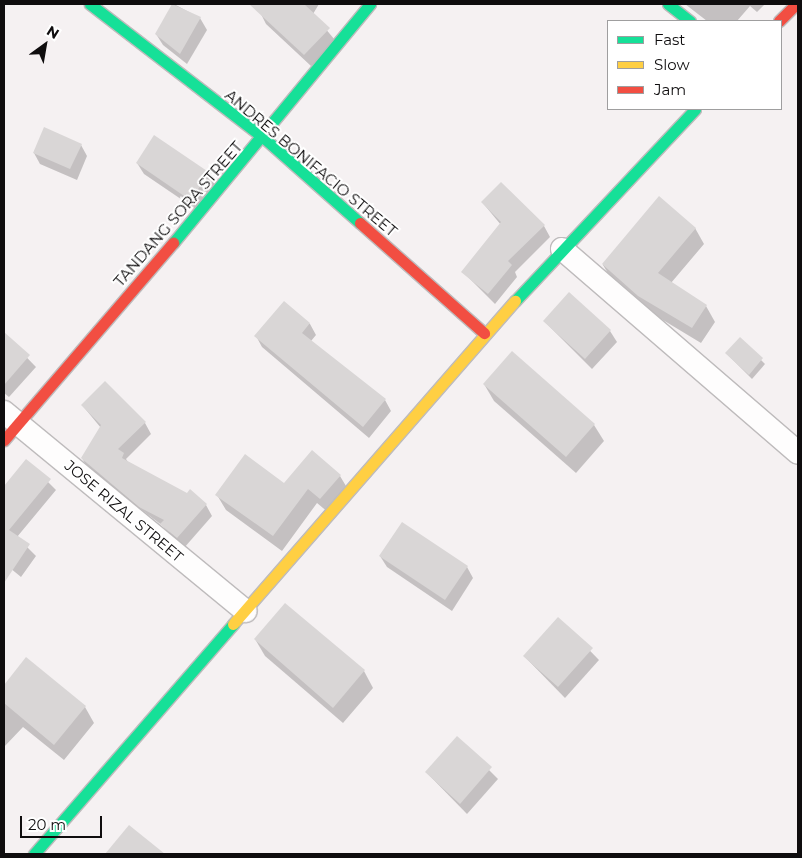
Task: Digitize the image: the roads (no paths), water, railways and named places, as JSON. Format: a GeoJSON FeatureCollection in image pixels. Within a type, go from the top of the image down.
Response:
{"type":"FeatureCollection","features":[{"type":"Feature","properties":{"kind":"street","name":"ANDRES BONIFACIO STREET"},"geometry":{"type":"LineString","coordinates":[[90,4],[264,138],[484,333]]}},
{"type":"Feature","properties":{"kind":"street","name":"TANDANG SORA STREET"},"geometry":{"type":"LineString","coordinates":[[4,440],[11,417],[264,138],[370,4]]}},
{"type":"Feature","properties":{"kind":"street"},"geometry":{"type":"LineString","coordinates":[[668,4],[689,20]]}},
{"type":"Feature","properties":{"kind":"street"},"geometry":{"type":"LineString","coordinates":[[780,20],[796,4]]}},
{"type":"Feature","properties":{"kind":"street"},"geometry":{"type":"LineString","coordinates":[[34,854],[484,333],[693,110]]}},
{"type":"Feature","properties":{"kind":"street"},"geometry":{"type":"LineString","coordinates":[[562,249],[798,453]]}},
{"type":"Feature","properties":{"kind":"street","name":"JOSE RIZAL STREET"},"geometry":{"type":"LineString","coordinates":[[11,417],[245,610]]}}]}
